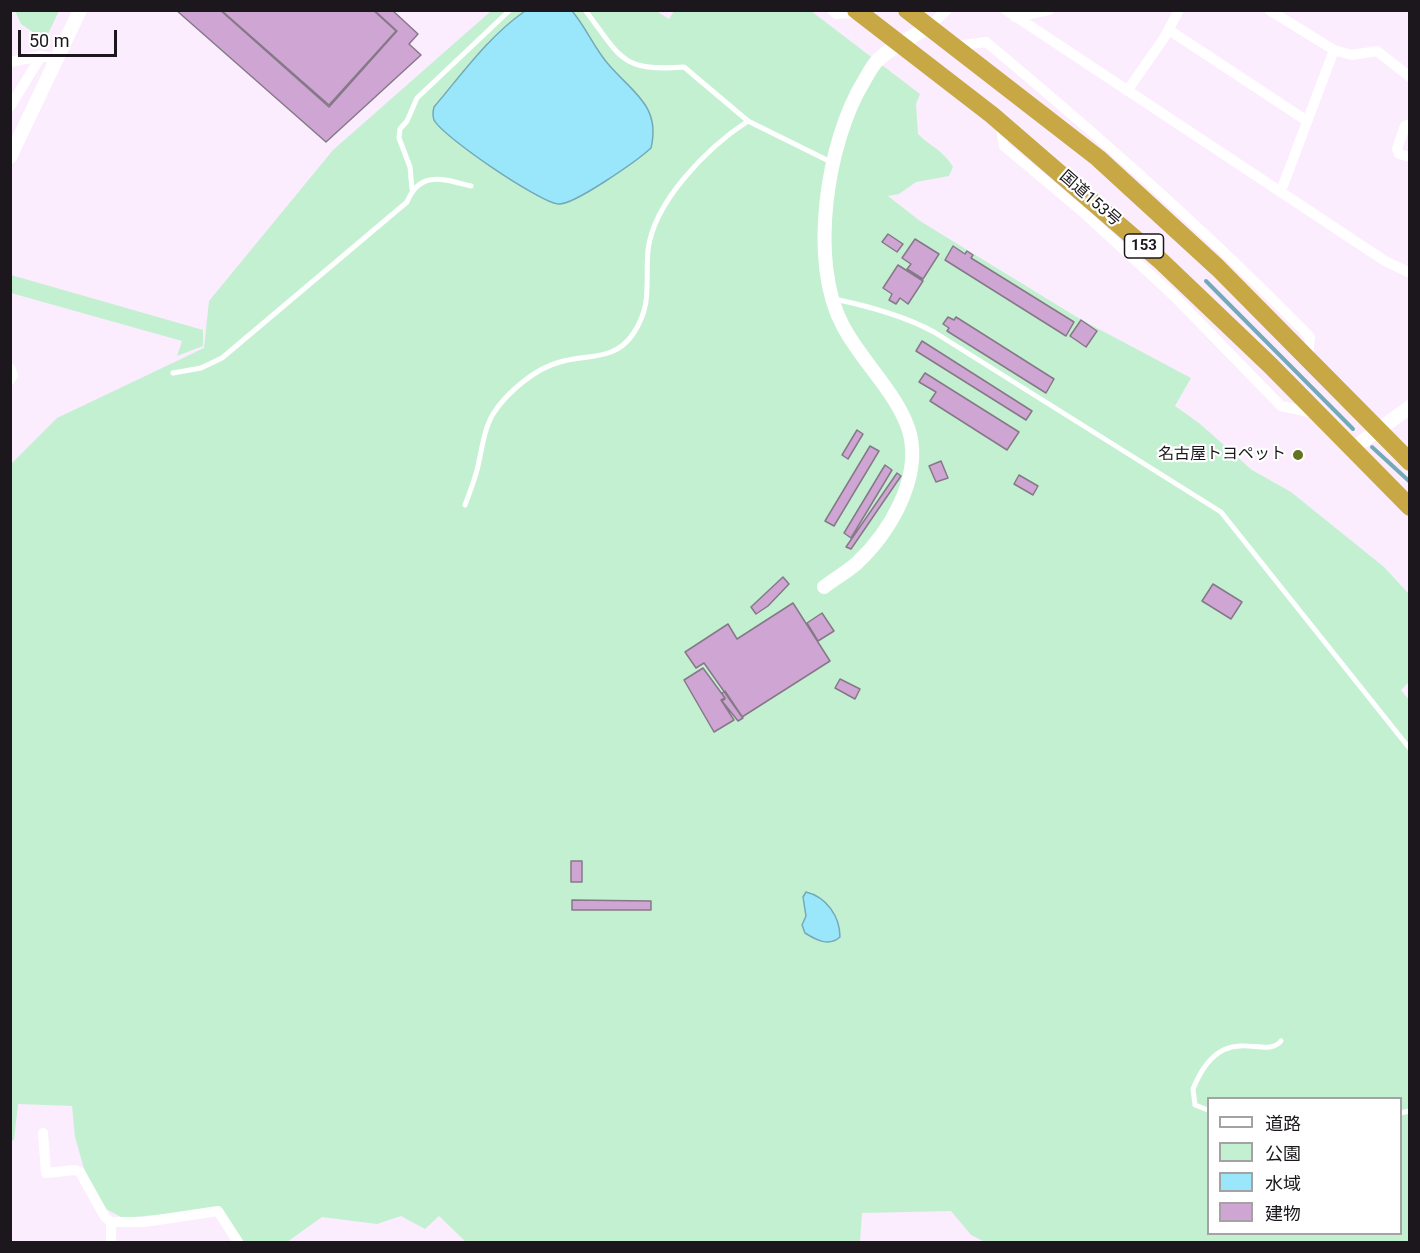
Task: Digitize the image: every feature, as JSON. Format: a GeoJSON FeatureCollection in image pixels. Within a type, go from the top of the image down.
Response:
{"type":"FeatureCollection","features":[{"type":"Feature","properties":{"kind":"highway","name":"153"},"geometry":{"type":"LineString","coordinates":[[907,10],[1098,158],[1218,268],[1379,431],[1403,449],[1410,462]]}},
{"type":"Feature","properties":{"kind":"highway","name":"国道153号"},"geometry":{"type":"LineString","coordinates":[[858,12],[999,121],[1156,267],[1270,365],[1410,507]]}},
{"type":"Feature","properties":{"kind":"street"},"geometry":{"type":"LineString","coordinates":[[10,157],[80,10]]}},
{"type":"Feature","properties":{"kind":"street"},"geometry":{"type":"LineString","coordinates":[[832,10],[836,14],[858,12]]}},
{"type":"Feature","properties":{"kind":"street"},"geometry":{"type":"LineString","coordinates":[[824,587],[857,564],[878,538],[900,503],[910,476],[912,456],[910,433],[899,411],[843,326],[829,287],[825,223],[831,162],[855,95],[878,59],[928,27],[947,10]]}},
{"type":"Feature","properties":{"kind":"street"},"geometry":{"type":"LineString","coordinates":[[1010,14],[1049,10]]}},
{"type":"Feature","properties":{"kind":"street"},"geometry":{"type":"LineString","coordinates":[[1127,91],[1169,30],[1179,10]]}},
{"type":"Feature","properties":{"kind":"street"},"geometry":{"type":"LineString","coordinates":[[1269,10],[1334,50],[1352,55],[1377,51],[1410,77]]}},
{"type":"Feature","properties":{"kind":"street"},"geometry":{"type":"LineString","coordinates":[[1010,14],[1385,261],[1410,273]]}},
{"type":"Feature","properties":{"kind":"street"},"geometry":{"type":"LineString","coordinates":[[1169,30],[1307,121]]}},
{"type":"Feature","properties":{"kind":"street"},"geometry":{"type":"LineString","coordinates":[[1281,191],[1334,50]]}},
{"type":"Feature","properties":{"kind":"street"},"geometry":{"type":"LineString","coordinates":[[10,62],[41,56],[57,59]]}},
{"type":"Feature","properties":{"kind":"street"},"geometry":{"type":"LineString","coordinates":[[10,108],[41,56]]}},
{"type":"Feature","properties":{"kind":"street"},"geometry":{"type":"LineString","coordinates":[[1410,124],[1405,126],[1397,149],[1399,154],[1410,157]]}},
{"type":"Feature","properties":{"kind":"street"},"geometry":{"type":"LineString","coordinates":[[10,368],[14,375],[10,380]]}},
{"type":"Feature","properties":{"kind":"street"},"geometry":{"type":"LineString","coordinates":[[1352,449],[1410,407]]}},
{"type":"Feature","properties":{"kind":"street"},"geometry":{"type":"LineString","coordinates":[[43,1133],[46,1173],[75,1170],[80,1172],[105,1217],[111,1222],[144,1222],[218,1211],[238,1242]]}},
{"type":"Feature","properties":{"kind":"street"},"geometry":{"type":"LineString","coordinates":[[111,1222],[111,1242]]}},
{"type":"Feature","properties":{"kind":"lane"},"geometry":{"type":"LineString","coordinates":[[172,373],[201,368],[222,358],[407,202],[412,189],[410,167],[399,138],[400,129],[407,121],[417,99],[510,10]]}},
{"type":"Feature","properties":{"kind":"lane"},"geometry":{"type":"LineString","coordinates":[[585,10],[626,62],[641,68],[684,67],[748,121],[831,162]]}},
{"type":"Feature","properties":{"kind":"lane"},"geometry":{"type":"LineString","coordinates":[[465,505],[493,414],[514,388],[546,366],[562,361],[604,356],[625,345],[630,339],[648,301],[648,254],[655,221],[696,165],[721,139],[748,121]]}},
{"type":"Feature","properties":{"kind":"lane"},"geometry":{"type":"LineString","coordinates":[[412,189],[422,181],[438,179],[471,186]]}},
{"type":"Feature","properties":{"kind":"lane"},"geometry":{"type":"LineString","coordinates":[[833,298],[862,304],[913,321],[934,332],[1221,512],[1410,749]]}},
{"type":"Feature","properties":{"kind":"lane"},"geometry":{"type":"LineString","coordinates":[[1207,1109],[1195,1105],[1193,1089],[1217,1053],[1231,1045],[1269,1047],[1281,1041]]}},
{"type":"Feature","properties":{"kind":"green space"},"geometry":{"type":"Polygon","coordinates":[[[655,10],[669,19],[674,11],[811,11],[920,94],[916,104],[918,134],[941,153],[953,167],[949,176],[916,182],[899,194],[888,196],[920,221],[1080,319],[1191,378],[1175,406],[1199,423],[1252,470],[1291,492],[1384,567],[1409,594],[1409,682],[1401,690],[1410,701],[1409,1242],[985,1242],[971,1235],[951,1211],[862,1213],[860,1242],[466,1242],[439,1216],[425,1229],[401,1216],[377,1224],[322,1217],[287,1242],[244,1242],[220,1209],[123,1218],[106,1209],[87,1179],[75,1137],[72,1106],[18,1104],[14,1140],[11,1141],[10,465],[57,418],[204,348],[209,301],[333,150],[491,11],[655,10]]]}},
{"type":"Feature","properties":{"kind":"green space"},"geometry":{"type":"Polygon","coordinates":[[[15,11],[59,11],[45,40],[21,24],[15,11]]]}},
{"type":"Feature","properties":{"kind":"green space"},"geometry":{"type":"Polygon","coordinates":[[[11,275],[203,330],[203,346],[177,356],[182,341],[11,293],[11,275]]]}},
{"type":"Feature","properties":{"kind":"water"},"geometry":{"type":"Polygon","coordinates":[[[525,11],[572,11],[604,58],[643,101],[652,121],[651,148],[605,181],[566,203],[558,204],[548,201],[513,181],[454,140],[433,118],[434,107],[466,69],[500,32],[525,11]]]}},
{"type":"Feature","properties":{"kind":"water"},"geometry":{"type":"Polygon","coordinates":[[[806,892],[820,898],[835,915],[840,937],[836,940],[822,941],[805,933],[802,925],[806,916],[803,897],[806,892]]]}},
{"type":"Feature","properties":{"kind":"building"},"geometry":{"type":"Polygon","coordinates":[[[176,10],[220,10],[329,107],[397,31],[374,10],[392,10],[418,34],[409,44],[421,55],[326,142],[176,10]]]}},
{"type":"Feature","properties":{"kind":"building"},"geometry":{"type":"Polygon","coordinates":[[[221,10],[373,10],[396,31],[329,105],[221,10]]]}},
{"type":"Feature","properties":{"kind":"building"},"geometry":{"type":"Polygon","coordinates":[[[888,234],[903,244],[897,252],[882,242],[888,234]]]}},
{"type":"Feature","properties":{"kind":"building"},"geometry":{"type":"Polygon","coordinates":[[[915,239],[939,254],[923,279],[907,269],[911,264],[902,258],[915,239]]]}},
{"type":"Feature","properties":{"kind":"building"},"geometry":{"type":"Polygon","coordinates":[[[953,246],[965,254],[967,251],[973,255],[971,258],[1074,322],[1066,336],[945,260],[953,246]]]}},
{"type":"Feature","properties":{"kind":"building"},"geometry":{"type":"Polygon","coordinates":[[[898,265],[923,281],[908,304],[900,298],[896,304],[889,300],[892,294],[883,288],[898,265]]]}},
{"type":"Feature","properties":{"kind":"building"},"geometry":{"type":"Polygon","coordinates":[[[948,317],[954,320],[956,317],[1054,379],[1046,393],[947,331],[949,328],[943,324],[948,317]]]}},
{"type":"Feature","properties":{"kind":"building"},"geometry":{"type":"Polygon","coordinates":[[[1081,320],[1097,331],[1086,347],[1070,336],[1081,320]]]}},
{"type":"Feature","properties":{"kind":"building"},"geometry":{"type":"Polygon","coordinates":[[[922,341],[1032,411],[1026,420],[916,351],[922,341]]]}},
{"type":"Feature","properties":{"kind":"building"},"geometry":{"type":"Polygon","coordinates":[[[925,373],[1019,432],[1007,450],[930,401],[936,392],[919,382],[925,373]]]}},
{"type":"Feature","properties":{"kind":"building"},"geometry":{"type":"Polygon","coordinates":[[[857,430],[863,434],[848,459],[842,455],[857,430]]]}},
{"type":"Feature","properties":{"kind":"building"},"geometry":{"type":"Polygon","coordinates":[[[870,446],[879,451],[834,526],[825,521],[870,446]]]}},
{"type":"Feature","properties":{"kind":"building"},"geometry":{"type":"Polygon","coordinates":[[[941,461],[948,478],[936,482],[929,466],[941,461]]]}},
{"type":"Feature","properties":{"kind":"building"},"geometry":{"type":"Polygon","coordinates":[[[885,465],[892,470],[851,538],[844,533],[885,465]]]}},
{"type":"Feature","properties":{"kind":"building"},"geometry":{"type":"Polygon","coordinates":[[[897,473],[901,476],[851,549],[846,547],[897,473]]]}},
{"type":"Feature","properties":{"kind":"building"},"geometry":{"type":"Polygon","coordinates":[[[1019,475],[1038,486],[1033,495],[1014,484],[1019,475]]]}},
{"type":"Feature","properties":{"kind":"building"},"geometry":{"type":"Polygon","coordinates":[[[783,577],[789,584],[768,606],[756,614],[751,607],[783,577]]]}},
{"type":"Feature","properties":{"kind":"building"},"geometry":{"type":"Polygon","coordinates":[[[1213,584],[1242,602],[1231,619],[1202,601],[1213,584]]]}},
{"type":"Feature","properties":{"kind":"building"},"geometry":{"type":"Polygon","coordinates":[[[793,603],[830,661],[742,717],[704,663],[696,668],[685,652],[728,624],[737,639],[793,603]]]}},
{"type":"Feature","properties":{"kind":"building"},"geometry":{"type":"Polygon","coordinates":[[[822,613],[834,631],[818,641],[807,623],[822,613]]]}},
{"type":"Feature","properties":{"kind":"building"},"geometry":{"type":"Polygon","coordinates":[[[703,668],[725,698],[721,700],[734,720],[714,732],[684,680],[703,668]]]}},
{"type":"Feature","properties":{"kind":"building"},"geometry":{"type":"Polygon","coordinates":[[[840,679],[860,689],[855,699],[835,688],[840,679]]]}},
{"type":"Feature","properties":{"kind":"building"},"geometry":{"type":"Polygon","coordinates":[[[725,691],[743,718],[738,721],[722,701],[725,699],[722,693],[725,691]]]}},
{"type":"Feature","properties":{"kind":"building"},"geometry":{"type":"Polygon","coordinates":[[[571,861],[582,861],[582,882],[571,882],[571,861]]]}},
{"type":"Feature","properties":{"kind":"building"},"geometry":{"type":"Polygon","coordinates":[[[572,900],[651,901],[651,910],[572,910],[572,900]]]}},
{"type":"Feature","properties":{"kind":"waterway"},"geometry":{"type":"LineString","coordinates":[[1206,281],[1353,429]]}},
{"type":"Feature","properties":{"kind":"waterway"},"geometry":{"type":"LineString","coordinates":[[1372,447],[1410,482]]}},
{"type":"Feature","properties":{"kind":"place","name":"名古屋トヨペット"},"geometry":{"type":"Point","coordinates":[1298,455]}}]}
